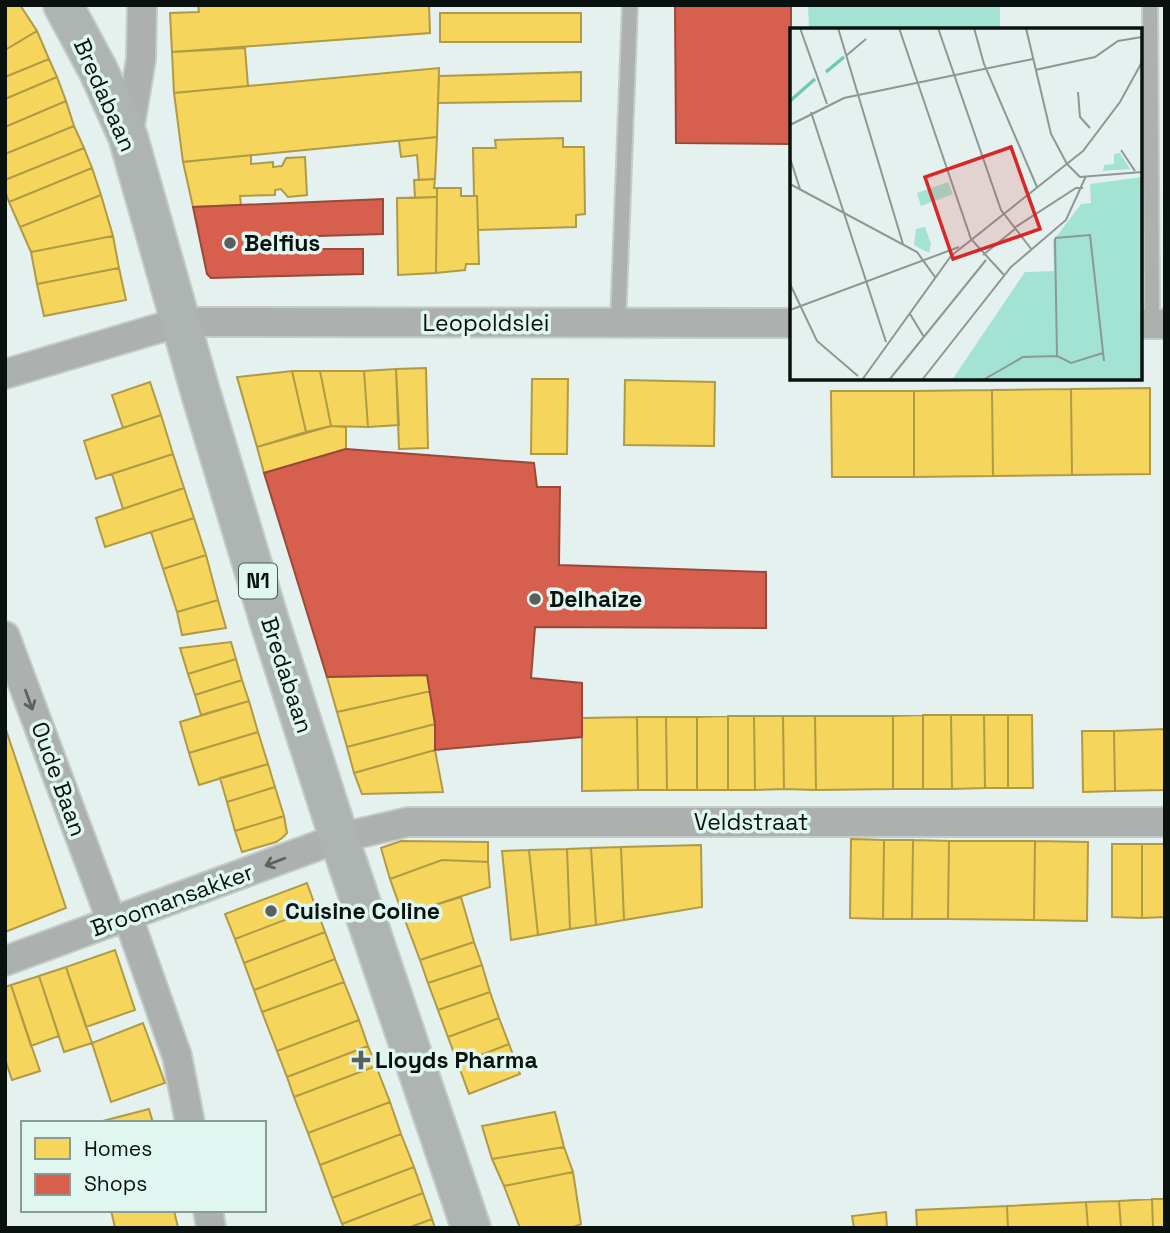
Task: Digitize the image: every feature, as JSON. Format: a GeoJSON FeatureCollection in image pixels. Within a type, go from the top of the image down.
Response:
{"type":"FeatureCollection","features":[{"type":"Feature","properties":{"kind":"main road","name":"Bredabaan"},"geometry":{"type":"LineString","coordinates":[[63,5],[98,70],[128,137],[265,606],[339,838],[471,1228]]}},
{"type":"Feature","properties":{"kind":"street"},"geometry":{"type":"LineString","coordinates":[[128,137],[141,59],[142,5]]}},
{"type":"Feature","properties":{"kind":"street"},"geometry":{"type":"LineString","coordinates":[[5,374],[180,322]]}},
{"type":"Feature","properties":{"kind":"street","name":"Leopoldslei"},"geometry":{"type":"LineString","coordinates":[[180,322],[790,323]]}},
{"type":"Feature","properties":{"kind":"street","name":"Oude Baan"},"geometry":{"type":"LineString","coordinates":[[5,636],[177,1056],[190,1121]]}},
{"type":"Feature","properties":{"kind":"street","name":"Veldstraat"},"geometry":{"type":"LineString","coordinates":[[339,838],[408,822],[1165,822]]}},
{"type":"Feature","properties":{"kind":"street","name":"Broomansakker"},"geometry":{"type":"LineString","coordinates":[[5,961],[339,838]]}},
{"type":"Feature","properties":{"kind":"lane"},"geometry":{"type":"LineString","coordinates":[[618,323],[630,5]]}},
{"type":"Feature","properties":{"kind":"lane"},"geometry":{"type":"LineString","coordinates":[[1150,5],[1152,324]]}},
{"type":"Feature","properties":{"kind":"green space"},"geometry":{"type":"Polygon","coordinates":[[[808,5],[1000,5],[1000,28],[809,28],[808,5]]]}},
{"type":"Feature","properties":{"kind":"building: Homes"},"geometry":{"type":"Polygon","coordinates":[[[5,5],[20,5],[37,31],[5,50],[5,5]]]}},
{"type":"Feature","properties":{"kind":"building: Homes"},"geometry":{"type":"Polygon","coordinates":[[[198,5],[429,5],[430,33],[172,52],[170,13],[199,12],[198,5]]]}},
{"type":"Feature","properties":{"kind":"building: Homes"},"geometry":{"type":"Polygon","coordinates":[[[440,13],[581,13],[581,42],[440,42],[440,13]]]}},
{"type":"Feature","properties":{"kind":"building: Homes"},"geometry":{"type":"Polygon","coordinates":[[[37,31],[49,59],[5,77],[5,50],[37,31]]]}},
{"type":"Feature","properties":{"kind":"building: Homes"},"geometry":{"type":"Polygon","coordinates":[[[245,48],[248,86],[174,93],[172,52],[245,48]]]}},
{"type":"Feature","properties":{"kind":"building: Homes"},"geometry":{"type":"Polygon","coordinates":[[[49,59],[57,77],[5,99],[5,77],[49,59]]]}},
{"type":"Feature","properties":{"kind":"building: Homes"},"geometry":{"type":"Polygon","coordinates":[[[439,68],[437,137],[183,162],[174,93],[439,68]]]}},
{"type":"Feature","properties":{"kind":"building: Homes"},"geometry":{"type":"Polygon","coordinates":[[[581,72],[581,101],[438,103],[439,76],[581,72]]]}},
{"type":"Feature","properties":{"kind":"building: Homes"},"geometry":{"type":"Polygon","coordinates":[[[57,77],[66,101],[5,127],[5,99],[57,77]]]}},
{"type":"Feature","properties":{"kind":"building: Homes"},"geometry":{"type":"Polygon","coordinates":[[[66,101],[74,126],[5,154],[5,127],[66,101]]]}},
{"type":"Feature","properties":{"kind":"building: Homes"},"geometry":{"type":"Polygon","coordinates":[[[74,126],[84,148],[5,180],[5,154],[74,126]]]}},
{"type":"Feature","properties":{"kind":"building: Homes"},"geometry":{"type":"Polygon","coordinates":[[[437,137],[435,179],[419,180],[417,155],[401,157],[399,141],[437,137]]]}},
{"type":"Feature","properties":{"kind":"building: Homes"},"geometry":{"type":"Polygon","coordinates":[[[563,138],[563,147],[584,147],[585,214],[576,215],[576,227],[478,230],[473,148],[496,148],[495,140],[563,138]]]}},
{"type":"Feature","properties":{"kind":"building: Homes"},"geometry":{"type":"Polygon","coordinates":[[[84,148],[92,168],[9,202],[5,180],[84,148]]]}},
{"type":"Feature","properties":{"kind":"building: Homes"},"geometry":{"type":"Polygon","coordinates":[[[251,155],[251,164],[273,162],[273,167],[282,166],[286,158],[305,157],[307,195],[288,197],[281,189],[275,190],[275,195],[240,196],[241,205],[193,207],[183,162],[251,155]]]}},
{"type":"Feature","properties":{"kind":"building: Homes"},"geometry":{"type":"Polygon","coordinates":[[[92,168],[101,195],[20,227],[9,202],[92,168]]]}},
{"type":"Feature","properties":{"kind":"building: Homes"},"geometry":{"type":"Polygon","coordinates":[[[435,179],[437,197],[415,198],[414,180],[435,179]]]}},
{"type":"Feature","properties":{"kind":"building: Homes"},"geometry":{"type":"Polygon","coordinates":[[[437,188],[461,188],[461,196],[477,196],[479,264],[466,264],[465,270],[436,273],[437,188]]]}},
{"type":"Feature","properties":{"kind":"building: Homes"},"geometry":{"type":"Polygon","coordinates":[[[101,195],[113,236],[31,252],[20,227],[101,195]]]}},
{"type":"Feature","properties":{"kind":"building: Homes"},"geometry":{"type":"Polygon","coordinates":[[[437,197],[436,273],[398,275],[397,198],[437,197]]]}},
{"type":"Feature","properties":{"kind":"building: Homes"},"geometry":{"type":"Polygon","coordinates":[[[113,236],[119,268],[37,284],[31,252],[113,236]]]}},
{"type":"Feature","properties":{"kind":"building: Homes"},"geometry":{"type":"Polygon","coordinates":[[[119,268],[126,300],[44,316],[37,284],[119,268]]]}},
{"type":"Feature","properties":{"kind":"building: Homes"},"geometry":{"type":"Polygon","coordinates":[[[426,368],[428,448],[399,449],[396,369],[426,368]]]}},
{"type":"Feature","properties":{"kind":"building: Homes"},"geometry":{"type":"Polygon","coordinates":[[[396,369],[399,425],[368,427],[364,371],[396,369]]]}},
{"type":"Feature","properties":{"kind":"building: Homes"},"geometry":{"type":"Polygon","coordinates":[[[292,371],[306,432],[257,447],[237,377],[292,371]]]}},
{"type":"Feature","properties":{"kind":"building: Homes"},"geometry":{"type":"Polygon","coordinates":[[[292,371],[320,371],[331,426],[306,432],[292,371]]]}},
{"type":"Feature","properties":{"kind":"building: Homes"},"geometry":{"type":"Polygon","coordinates":[[[320,371],[364,371],[368,427],[331,426],[320,371]]]}},
{"type":"Feature","properties":{"kind":"building: Homes"},"geometry":{"type":"Polygon","coordinates":[[[532,379],[568,379],[567,454],[531,454],[532,379]]]}},
{"type":"Feature","properties":{"kind":"building: Homes"},"geometry":{"type":"Polygon","coordinates":[[[625,380],[715,382],[714,446],[624,445],[625,380]]]}},
{"type":"Feature","properties":{"kind":"building: Homes"},"geometry":{"type":"Polygon","coordinates":[[[150,382],[161,415],[123,428],[112,395],[150,382]]]}},
{"type":"Feature","properties":{"kind":"building: Homes"},"geometry":{"type":"Polygon","coordinates":[[[1150,388],[1150,474],[1072,475],[1071,389],[1150,388]]]}},
{"type":"Feature","properties":{"kind":"building: Homes"},"geometry":{"type":"Polygon","coordinates":[[[1071,389],[1072,475],[993,476],[992,390],[1071,389]]]}},
{"type":"Feature","properties":{"kind":"building: Homes"},"geometry":{"type":"Polygon","coordinates":[[[992,390],[993,476],[914,477],[914,391],[992,390]]]}},
{"type":"Feature","properties":{"kind":"building: Homes"},"geometry":{"type":"Polygon","coordinates":[[[831,391],[914,391],[914,477],[832,477],[831,391]]]}},
{"type":"Feature","properties":{"kind":"building: Homes"},"geometry":{"type":"Polygon","coordinates":[[[161,415],[173,454],[96,479],[84,441],[161,415]]]}},
{"type":"Feature","properties":{"kind":"building: Homes"},"geometry":{"type":"Polygon","coordinates":[[[331,426],[346,427],[346,449],[264,473],[257,447],[331,426]]]}},
{"type":"Feature","properties":{"kind":"building: Homes"},"geometry":{"type":"Polygon","coordinates":[[[173,454],[184,488],[123,509],[112,474],[173,454]]]}},
{"type":"Feature","properties":{"kind":"building: Homes"},"geometry":{"type":"Polygon","coordinates":[[[184,488],[194,518],[105,547],[96,518],[184,488]]]}},
{"type":"Feature","properties":{"kind":"building: Homes"},"geometry":{"type":"Polygon","coordinates":[[[194,518],[206,555],[163,569],[151,532],[194,518]]]}},
{"type":"Feature","properties":{"kind":"building: Homes"},"geometry":{"type":"Polygon","coordinates":[[[206,555],[218,600],[177,612],[163,569],[206,555]]]}},
{"type":"Feature","properties":{"kind":"building: Homes"},"geometry":{"type":"Polygon","coordinates":[[[218,600],[226,628],[182,635],[177,612],[218,600]]]}},
{"type":"Feature","properties":{"kind":"building: Homes"},"geometry":{"type":"Polygon","coordinates":[[[231,642],[236,659],[188,674],[180,648],[231,642]]]}},
{"type":"Feature","properties":{"kind":"building: Homes"},"geometry":{"type":"Polygon","coordinates":[[[236,659],[242,680],[195,695],[188,674],[236,659]]]}},
{"type":"Feature","properties":{"kind":"building: Homes"},"geometry":{"type":"Polygon","coordinates":[[[427,675],[431,691],[337,712],[327,677],[427,675]]]}},
{"type":"Feature","properties":{"kind":"building: Homes"},"geometry":{"type":"Polygon","coordinates":[[[242,680],[249,701],[201,715],[195,695],[242,680]]]}},
{"type":"Feature","properties":{"kind":"building: Homes"},"geometry":{"type":"Polygon","coordinates":[[[431,691],[435,724],[347,747],[337,712],[431,691]]]}},
{"type":"Feature","properties":{"kind":"building: Homes"},"geometry":{"type":"Polygon","coordinates":[[[249,701],[258,732],[189,753],[180,722],[249,701]]]}},
{"type":"Feature","properties":{"kind":"building: Homes"},"geometry":{"type":"Polygon","coordinates":[[[923,715],[923,789],[893,789],[893,716],[923,715]]]}},
{"type":"Feature","properties":{"kind":"building: Homes"},"geometry":{"type":"Polygon","coordinates":[[[923,715],[951,715],[952,789],[923,789],[923,715]]]}},
{"type":"Feature","properties":{"kind":"building: Homes"},"geometry":{"type":"Polygon","coordinates":[[[951,715],[984,715],[985,788],[952,789],[951,715]]]}},
{"type":"Feature","properties":{"kind":"building: Homes"},"geometry":{"type":"Polygon","coordinates":[[[984,715],[1008,715],[1008,788],[985,788],[984,715]]]}},
{"type":"Feature","properties":{"kind":"building: Homes"},"geometry":{"type":"Polygon","coordinates":[[[1008,715],[1032,715],[1033,788],[1008,788],[1008,715]]]}},
{"type":"Feature","properties":{"kind":"building: Homes"},"geometry":{"type":"Polygon","coordinates":[[[728,716],[754,716],[755,790],[728,790],[728,716]]]}},
{"type":"Feature","properties":{"kind":"building: Homes"},"geometry":{"type":"Polygon","coordinates":[[[728,716],[728,790],[697,790],[697,717],[728,716]]]}},
{"type":"Feature","properties":{"kind":"building: Homes"},"geometry":{"type":"Polygon","coordinates":[[[754,716],[783,716],[784,789],[755,790],[754,716]]]}},
{"type":"Feature","properties":{"kind":"building: Homes"},"geometry":{"type":"Polygon","coordinates":[[[783,716],[815,716],[816,790],[784,789],[783,716]]]}},
{"type":"Feature","properties":{"kind":"building: Homes"},"geometry":{"type":"Polygon","coordinates":[[[815,716],[893,716],[893,789],[816,790],[815,716]]]}},
{"type":"Feature","properties":{"kind":"building: Homes"},"geometry":{"type":"Polygon","coordinates":[[[637,717],[638,790],[582,791],[582,718],[637,717]]]}},
{"type":"Feature","properties":{"kind":"building: Homes"},"geometry":{"type":"Polygon","coordinates":[[[637,717],[666,717],[667,790],[638,790],[637,717]]]}},
{"type":"Feature","properties":{"kind":"building: Homes"},"geometry":{"type":"Polygon","coordinates":[[[666,717],[697,717],[697,790],[667,790],[666,717]]]}},
{"type":"Feature","properties":{"kind":"building: Homes"},"geometry":{"type":"Polygon","coordinates":[[[435,724],[435,750],[354,773],[347,747],[435,724]]]}},
{"type":"Feature","properties":{"kind":"building: Homes"},"geometry":{"type":"Polygon","coordinates":[[[5,727],[66,908],[5,932],[5,727]]]}},
{"type":"Feature","properties":{"kind":"building: Homes"},"geometry":{"type":"Polygon","coordinates":[[[1165,729],[1165,790],[1115,791],[1114,731],[1165,729]]]}},
{"type":"Feature","properties":{"kind":"building: Homes"},"geometry":{"type":"Polygon","coordinates":[[[1082,731],[1114,731],[1115,791],[1083,792],[1082,731]]]}},
{"type":"Feature","properties":{"kind":"building: Homes"},"geometry":{"type":"Polygon","coordinates":[[[258,732],[268,764],[199,785],[189,753],[258,732]]]}},
{"type":"Feature","properties":{"kind":"building: Homes"},"geometry":{"type":"Polygon","coordinates":[[[435,750],[443,792],[362,794],[354,773],[435,750]]]}},
{"type":"Feature","properties":{"kind":"building: Homes"},"geometry":{"type":"Polygon","coordinates":[[[268,764],[275,787],[227,802],[220,778],[268,764]]]}},
{"type":"Feature","properties":{"kind":"building: Homes"},"geometry":{"type":"Polygon","coordinates":[[[275,787],[284,816],[235,831],[227,802],[275,787]]]}},
{"type":"Feature","properties":{"kind":"building: Homes"},"geometry":{"type":"Polygon","coordinates":[[[284,816],[287,833],[282,838],[242,852],[235,831],[284,816]]]}},
{"type":"Feature","properties":{"kind":"building: Homes"},"geometry":{"type":"Polygon","coordinates":[[[851,839],[884,840],[883,919],[850,918],[851,839]]]}},
{"type":"Feature","properties":{"kind":"building: Homes"},"geometry":{"type":"Polygon","coordinates":[[[884,840],[913,840],[912,919],[883,919],[884,840]]]}},
{"type":"Feature","properties":{"kind":"building: Homes"},"geometry":{"type":"Polygon","coordinates":[[[913,840],[949,841],[948,919],[912,919],[913,840]]]}},
{"type":"Feature","properties":{"kind":"building: Homes"},"geometry":{"type":"Polygon","coordinates":[[[401,841],[488,842],[488,862],[442,860],[390,879],[381,848],[401,841]]]}},
{"type":"Feature","properties":{"kind":"building: Homes"},"geometry":{"type":"Polygon","coordinates":[[[949,841],[1035,841],[1034,920],[948,919],[949,841]]]}},
{"type":"Feature","properties":{"kind":"building: Homes"},"geometry":{"type":"Polygon","coordinates":[[[1035,841],[1088,842],[1087,921],[1034,920],[1035,841]]]}},
{"type":"Feature","properties":{"kind":"building: Homes"},"geometry":{"type":"Polygon","coordinates":[[[1112,844],[1142,844],[1142,918],[1112,917],[1112,844]]]}},
{"type":"Feature","properties":{"kind":"building: Homes"},"geometry":{"type":"Polygon","coordinates":[[[1142,844],[1165,844],[1165,917],[1142,918],[1142,844]]]}},
{"type":"Feature","properties":{"kind":"building: Homes"},"geometry":{"type":"Polygon","coordinates":[[[701,845],[702,907],[624,920],[621,847],[701,845]]]}},
{"type":"Feature","properties":{"kind":"building: Homes"},"geometry":{"type":"Polygon","coordinates":[[[621,847],[624,920],[596,925],[591,848],[621,847]]]}},
{"type":"Feature","properties":{"kind":"building: Homes"},"geometry":{"type":"Polygon","coordinates":[[[591,848],[596,925],[570,929],[567,849],[591,848]]]}},
{"type":"Feature","properties":{"kind":"building: Homes"},"geometry":{"type":"Polygon","coordinates":[[[567,849],[570,929],[538,935],[529,850],[567,849]]]}},
{"type":"Feature","properties":{"kind":"building: Homes"},"geometry":{"type":"Polygon","coordinates":[[[529,850],[538,935],[511,940],[502,851],[529,850]]]}},
{"type":"Feature","properties":{"kind":"building: Homes"},"geometry":{"type":"Polygon","coordinates":[[[442,860],[488,862],[490,887],[403,915],[390,879],[442,860]]]}},
{"type":"Feature","properties":{"kind":"building: Homes","name":"Cuisine Coline"},"geometry":{"type":"Polygon","coordinates":[[[307,883],[316,908],[235,939],[225,914],[307,883]]]}},
{"type":"Feature","properties":{"kind":"building: Homes"},"geometry":{"type":"Polygon","coordinates":[[[461,897],[474,942],[420,960],[403,915],[461,897]]]}},
{"type":"Feature","properties":{"kind":"building: Homes"},"geometry":{"type":"Polygon","coordinates":[[[316,908],[325,932],[244,963],[235,939],[316,908]]]}},
{"type":"Feature","properties":{"kind":"building: Homes"},"geometry":{"type":"Polygon","coordinates":[[[325,932],[335,959],[254,990],[244,963],[325,932]]]}},
{"type":"Feature","properties":{"kind":"building: Homes"},"geometry":{"type":"Polygon","coordinates":[[[474,942],[482,965],[428,983],[420,960],[474,942]]]}},
{"type":"Feature","properties":{"kind":"building: Homes"},"geometry":{"type":"Polygon","coordinates":[[[115,950],[135,1010],[86,1027],[66,967],[115,950]]]}},
{"type":"Feature","properties":{"kind":"building: Homes"},"geometry":{"type":"Polygon","coordinates":[[[335,959],[344,982],[262,1012],[254,990],[335,959]]]}},
{"type":"Feature","properties":{"kind":"building: Homes"},"geometry":{"type":"Polygon","coordinates":[[[482,965],[490,992],[438,1010],[428,983],[482,965]]]}},
{"type":"Feature","properties":{"kind":"building: Homes"},"geometry":{"type":"Polygon","coordinates":[[[66,967],[92,1043],[64,1052],[39,976],[66,967]]]}},
{"type":"Feature","properties":{"kind":"building: Homes"},"geometry":{"type":"Polygon","coordinates":[[[39,976],[59,1036],[31,1046],[11,985],[39,976]]]}},
{"type":"Feature","properties":{"kind":"building: Homes"},"geometry":{"type":"Polygon","coordinates":[[[344,982],[359,1020],[277,1051],[262,1012],[344,982]]]}},
{"type":"Feature","properties":{"kind":"building: Homes"},"geometry":{"type":"Polygon","coordinates":[[[11,985],[40,1071],[12,1080],[5,1059],[5,987],[11,985]]]}},
{"type":"Feature","properties":{"kind":"building: Homes"},"geometry":{"type":"Polygon","coordinates":[[[490,992],[499,1018],[448,1037],[438,1010],[490,992]]]}},
{"type":"Feature","properties":{"kind":"building: Homes"},"geometry":{"type":"Polygon","coordinates":[[[499,1018],[509,1044],[458,1064],[448,1037],[499,1018]]]}},
{"type":"Feature","properties":{"kind":"building: Homes"},"geometry":{"type":"Polygon","coordinates":[[[359,1020],[368,1046],[287,1077],[277,1051],[359,1020]]]}},
{"type":"Feature","properties":{"kind":"building: Homes"},"geometry":{"type":"Polygon","coordinates":[[[143,1023],[165,1083],[111,1102],[92,1043],[143,1023]]]}},
{"type":"Feature","properties":{"kind":"building: Homes"},"geometry":{"type":"Polygon","coordinates":[[[509,1044],[520,1074],[469,1094],[458,1064],[509,1044]]]}},
{"type":"Feature","properties":{"kind":"building: Homes"},"geometry":{"type":"Polygon","coordinates":[[[368,1046],[376,1066],[294,1097],[287,1077],[368,1046]]]}},
{"type":"Feature","properties":{"kind":"building: Homes"},"geometry":{"type":"Polygon","coordinates":[[[376,1066],[390,1102],[308,1133],[294,1097],[376,1066]]]}},
{"type":"Feature","properties":{"kind":"building: Homes"},"geometry":{"type":"Polygon","coordinates":[[[390,1102],[401,1134],[320,1165],[308,1133],[390,1102]]]}},
{"type":"Feature","properties":{"kind":"building: Homes"},"geometry":{"type":"Polygon","coordinates":[[[149,1109],[152,1121],[103,1121],[149,1109]]]}},
{"type":"Feature","properties":{"kind":"building: Homes"},"geometry":{"type":"Polygon","coordinates":[[[555,1112],[564,1147],[492,1159],[482,1126],[555,1112]]]}},
{"type":"Feature","properties":{"kind":"building: Homes"},"geometry":{"type":"Polygon","coordinates":[[[401,1134],[414,1167],[332,1198],[320,1165],[401,1134]]]}},
{"type":"Feature","properties":{"kind":"building: Homes"},"geometry":{"type":"Polygon","coordinates":[[[564,1147],[573,1172],[504,1186],[492,1159],[564,1147]]]}},
{"type":"Feature","properties":{"kind":"building: Homes"},"geometry":{"type":"Polygon","coordinates":[[[414,1167],[423,1193],[342,1224],[332,1198],[414,1167]]]}},
{"type":"Feature","properties":{"kind":"building: Homes"},"geometry":{"type":"Polygon","coordinates":[[[573,1172],[581,1224],[571,1228],[520,1228],[504,1186],[573,1172]]]}},
{"type":"Feature","properties":{"kind":"building: Homes"},"geometry":{"type":"Polygon","coordinates":[[[423,1193],[432,1219],[408,1228],[344,1228],[342,1224],[423,1193]]]}},
{"type":"Feature","properties":{"kind":"building: Homes"},"geometry":{"type":"Polygon","coordinates":[[[1152,1199],[1153,1228],[1121,1228],[1119,1201],[1152,1199]]]}},
{"type":"Feature","properties":{"kind":"building: Homes"},"geometry":{"type":"Polygon","coordinates":[[[1152,1199],[1165,1199],[1165,1228],[1153,1228],[1152,1199]]]}},
{"type":"Feature","properties":{"kind":"building: Homes"},"geometry":{"type":"Polygon","coordinates":[[[1119,1201],[1121,1228],[1088,1228],[1086,1202],[1119,1201]]]}},
{"type":"Feature","properties":{"kind":"building: Homes"},"geometry":{"type":"Polygon","coordinates":[[[1086,1202],[1088,1228],[1008,1228],[1007,1206],[1086,1202]]]}},
{"type":"Feature","properties":{"kind":"building: Homes"},"geometry":{"type":"Polygon","coordinates":[[[1007,1206],[1008,1228],[917,1228],[916,1210],[1007,1206]]]}},
{"type":"Feature","properties":{"kind":"building: Homes"},"geometry":{"type":"Polygon","coordinates":[[[111,1212],[174,1212],[178,1228],[115,1228],[111,1212]]]}},
{"type":"Feature","properties":{"kind":"building: Homes"},"geometry":{"type":"Polygon","coordinates":[[[886,1212],[887,1228],[854,1228],[852,1216],[886,1212]]]}},
{"type":"Feature","properties":{"kind":"building: Homes"},"geometry":{"type":"Polygon","coordinates":[[[432,1219],[435,1228],[408,1228],[432,1219]]]}},
{"type":"Feature","properties":{"kind":"building: Shops"},"geometry":{"type":"Polygon","coordinates":[[[675,5],[791,5],[790,144],[676,143],[675,5]]]}},
{"type":"Feature","properties":{"kind":"building: Shops","name":"Belfius"},"geometry":{"type":"Polygon","coordinates":[[[383,199],[383,234],[318,236],[319,249],[363,249],[363,274],[211,278],[207,274],[193,207],[383,199]],[[310,236],[260,237],[261,251],[310,249],[310,236]]]}},
{"type":"Feature","properties":{"kind":"building: Shops","name":"Delhaize"},"geometry":{"type":"Polygon","coordinates":[[[346,449],[534,463],[537,487],[560,487],[559,565],[766,572],[766,628],[535,627],[531,678],[582,683],[582,737],[435,750],[435,724],[427,675],[327,677],[264,473],[346,449]]]}},
{"type":"Feature","properties":{"kind":"place","name":"Belfius"},"geometry":{"type":"Point","coordinates":[230,243]}},
{"type":"Feature","properties":{"kind":"place","name":"Delhaize"},"geometry":{"type":"Point","coordinates":[535,599]}},
{"type":"Feature","properties":{"kind":"place","name":"Cuisine Coline"},"geometry":{"type":"Point","coordinates":[271,911]}},
{"type":"Feature","properties":{"kind":"place","name":"Lloyds Pharma"},"geometry":{"type":"Point","coordinates":[361,1060]}}]}
